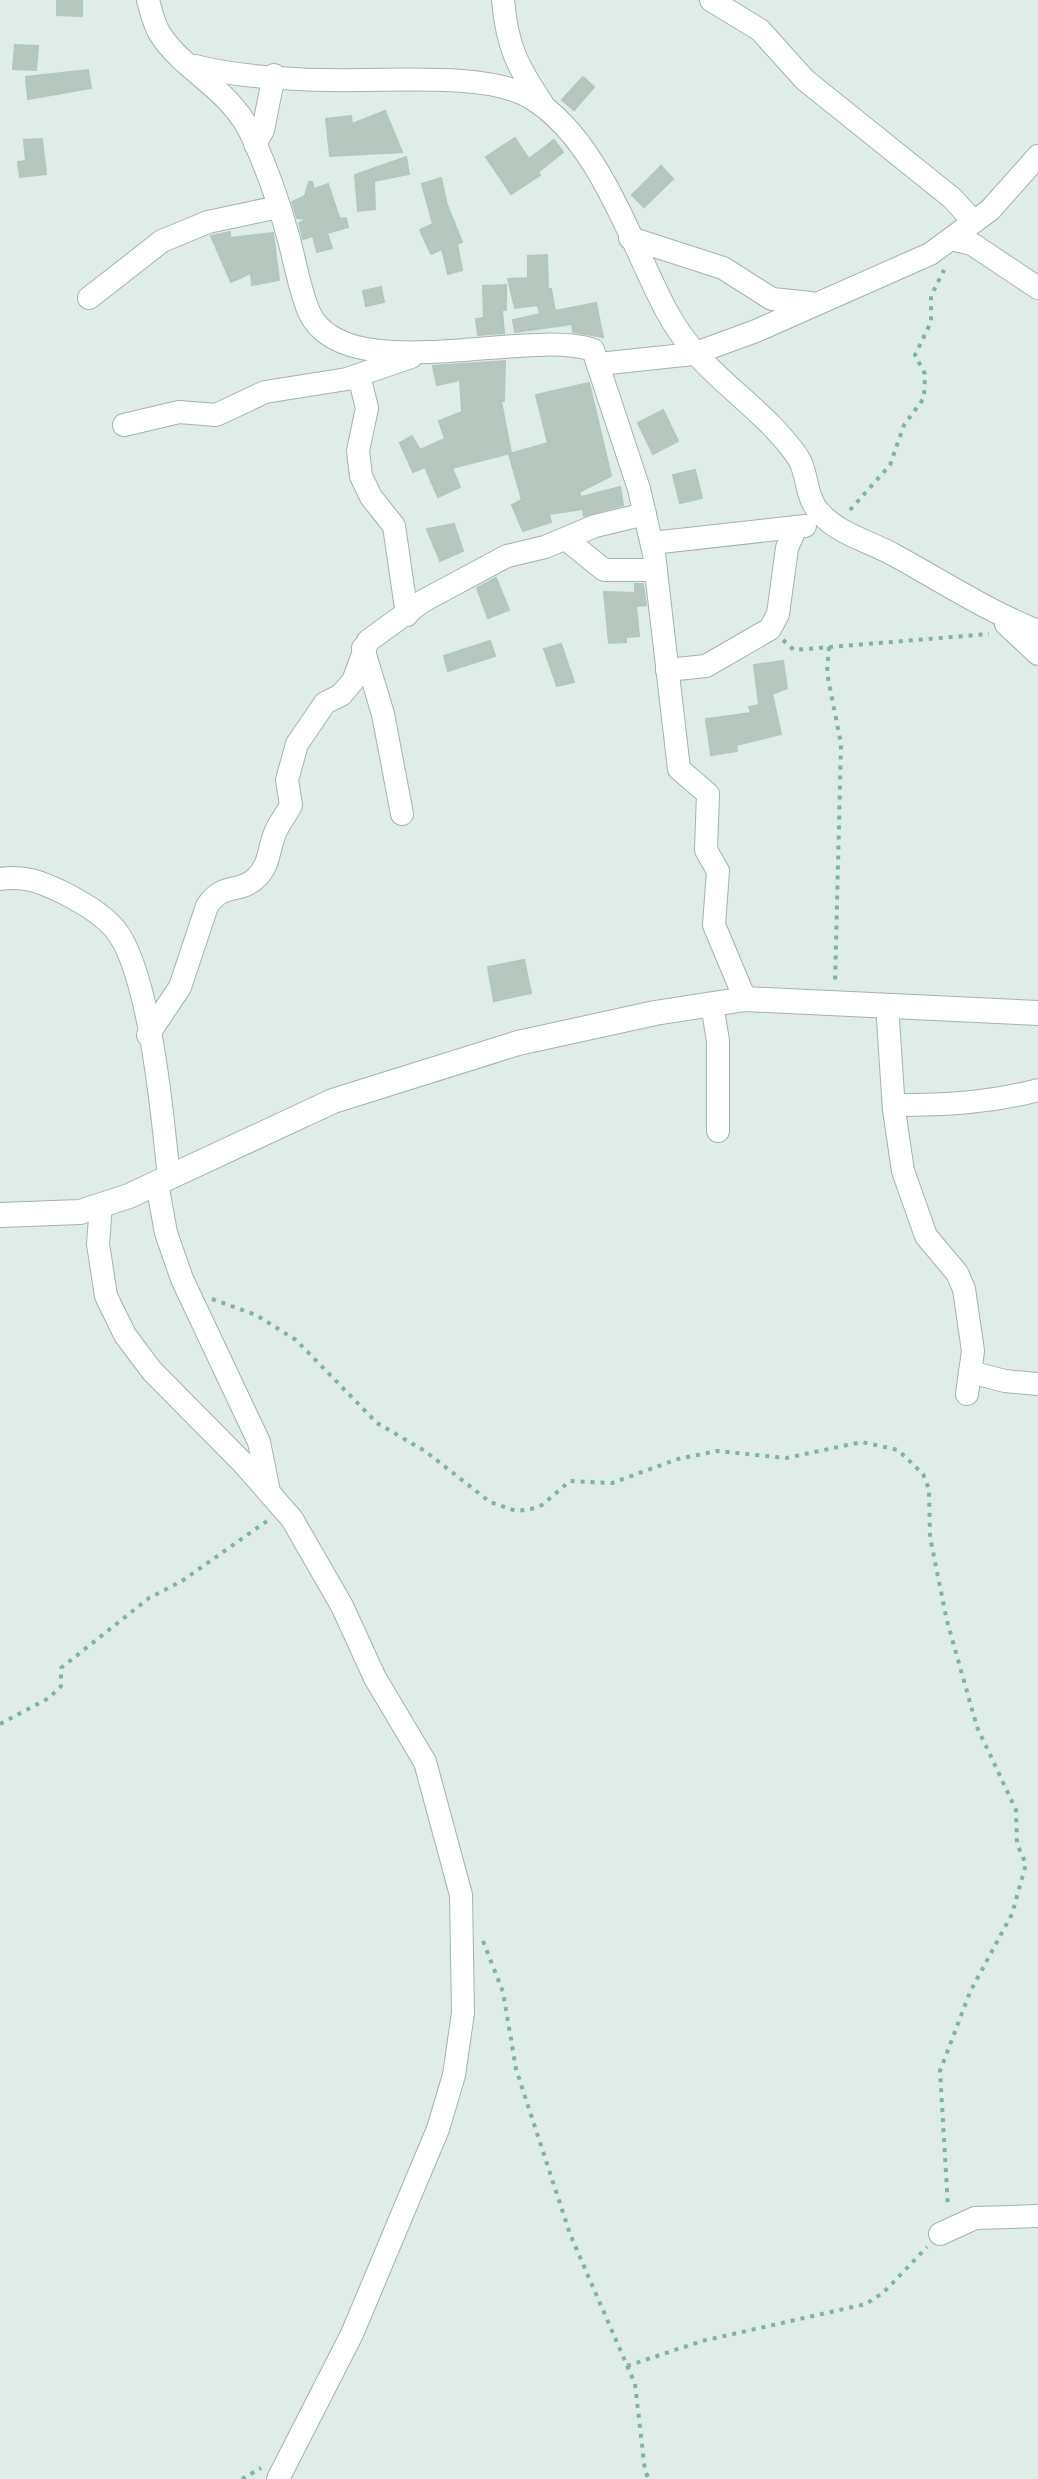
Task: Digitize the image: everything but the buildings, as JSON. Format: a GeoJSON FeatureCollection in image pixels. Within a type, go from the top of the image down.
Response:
{"type":"FeatureCollection","features":[{"type":"Feature","properties":{"kind":"street"},"geometry":{"type":"LineString","coordinates":[[148,0],[160,35],[232,104],[255,144],[316,322],[343,342],[416,356]]}},
{"type":"Feature","properties":{"kind":"street"},"geometry":{"type":"LineString","coordinates":[[503,0],[505,30],[516,64],[547,111]]}},
{"type":"Feature","properties":{"kind":"street"},"geometry":{"type":"LineString","coordinates":[[711,0],[760,30],[805,80],[952,198],[962,234],[1038,288]]}},
{"type":"Feature","properties":{"kind":"street"},"geometry":{"type":"LineString","coordinates":[[192,65],[226,74],[473,83],[524,95],[547,111],[584,148],[693,354],[786,442],[800,461],[812,502],[834,525],[993,612],[1038,631]]}},
{"type":"Feature","properties":{"kind":"street"},"geometry":{"type":"LineString","coordinates":[[255,144],[263,130],[274,75]]}},
{"type":"Feature","properties":{"kind":"street"},"geometry":{"type":"LineString","coordinates":[[599,364],[693,354],[756,331],[930,254],[962,234],[990,210],[1038,156]]}},
{"type":"Feature","properties":{"kind":"street"},"geometry":{"type":"LineString","coordinates":[[89,298],[162,241],[208,222],[278,207]]}},
{"type":"Feature","properties":{"kind":"street"},"geometry":{"type":"LineString","coordinates":[[630,238],[723,268],[772,299],[815,303]]}},
{"type":"Feature","properties":{"kind":"street"},"geometry":{"type":"LineString","coordinates":[[124,425],[179,412],[216,415],[265,392],[359,376],[416,356],[511,345],[589,349],[599,364],[652,543],[679,769],[703,787],[709,797],[706,850],[718,871],[714,925],[745,999]]}},
{"type":"Feature","properties":{"kind":"street"},"geometry":{"type":"LineString","coordinates":[[359,376],[367,408],[358,451],[361,476],[371,497],[394,526],[407,615]]}},
{"type":"Feature","properties":{"kind":"street"},"geometry":{"type":"LineString","coordinates":[[148,1035],[180,987],[207,906],[214,896],[227,887],[251,883],[267,864],[276,829],[291,805],[287,780],[297,744],[325,703],[341,695],[353,681],[363,648],[423,601],[496,561],[567,540],[595,526],[645,514]]}},
{"type":"Feature","properties":{"kind":"street"},"geometry":{"type":"LineString","coordinates":[[652,543],[834,525]]}},
{"type":"Feature","properties":{"kind":"street"},"geometry":{"type":"LineString","coordinates":[[667,670],[706,666],[774,625],[782,593],[787,548],[796,527]]}},
{"type":"Feature","properties":{"kind":"street"},"geometry":{"type":"LineString","coordinates":[[567,540],[604,570],[656,570]]}},
{"type":"Feature","properties":{"kind":"street"},"geometry":{"type":"LineString","coordinates":[[993,612],[1038,654]]}},
{"type":"Feature","properties":{"kind":"street"},"geometry":{"type":"LineString","coordinates":[[363,648],[383,714],[402,814]]}},
{"type":"Feature","properties":{"kind":"street"},"geometry":{"type":"LineString","coordinates":[[0,879],[36,879],[78,900],[114,928],[125,946],[148,1035],[166,1233],[188,1290],[259,1442],[269,1493]]}},
{"type":"Feature","properties":{"kind":"street"},"geometry":{"type":"LineString","coordinates":[[3,1220],[80,1212],[101,1205],[163,1181],[333,1101],[419,1072],[518,1043],[712,1004],[745,999],[1038,1013]]}},
{"type":"Feature","properties":{"kind":"street"},"geometry":{"type":"LineString","coordinates":[[712,1004],[718,1041],[718,1131]]}},
{"type":"Feature","properties":{"kind":"street"},"geometry":{"type":"LineString","coordinates":[[887,1005],[894,1105],[903,1171],[926,1236],[957,1273],[964,1289],[973,1351],[969,1383],[1038,1384]]}},
{"type":"Feature","properties":{"kind":"street"},"geometry":{"type":"LineString","coordinates":[[894,1105],[957,1105],[1004,1099],[1038,1090]]}},
{"type":"Feature","properties":{"kind":"street"},"geometry":{"type":"LineString","coordinates":[[101,1205],[98,1244],[106,1296],[125,1335],[152,1371],[284,1511],[342,1606],[375,1678],[425,1762],[461,1895],[463,2013],[454,2075],[438,2129],[352,2334],[278,2479]]}},
{"type":"Feature","properties":{"kind":"street"},"geometry":{"type":"LineString","coordinates":[[943,2232],[975,2218],[1038,2216]]}},
{"type":"Feature","properties":{"kind":"path"},"geometry":{"type":"LineString","coordinates":[[834,525],[890,465],[904,425],[924,398],[925,374],[915,355],[931,322],[931,296],[962,234]]}},
{"type":"Feature","properties":{"kind":"path"},"geometry":{"type":"LineString","coordinates":[[774,625],[787,647],[794,650],[1015,633]]}},
{"type":"Feature","properties":{"kind":"path"},"geometry":{"type":"LineString","coordinates":[[829,647],[827,673],[841,744],[835,1002]]}},
{"type":"Feature","properties":{"kind":"path"},"geometry":{"type":"LineString","coordinates":[[188,1290],[256,1315],[296,1340],[377,1423],[425,1451],[490,1502],[516,1511],[542,1505],[570,1481],[612,1483],[678,1459],[717,1451],[786,1458],[862,1442],[898,1450],[910,1458],[929,1489],[930,1537],[947,1621],[971,1710],[1001,1785],[1016,1810],[1017,1844],[1026,1864],[1012,1914],[970,1992],[940,2071],[949,2204],[943,2232],[884,2292],[866,2304],[702,2341],[626,2366]]}},
{"type":"Feature","properties":{"kind":"path"},"geometry":{"type":"LineString","coordinates":[[0,1724],[54,1694],[61,1686],[61,1668],[132,1610],[182,1581],[284,1511]]}},
{"type":"Feature","properties":{"kind":"path"},"geometry":{"type":"LineString","coordinates":[[462,1914],[479,1933],[491,1959],[503,1992],[516,2069],[570,2234],[635,2384],[645,2471],[649,2479]]}}]}
